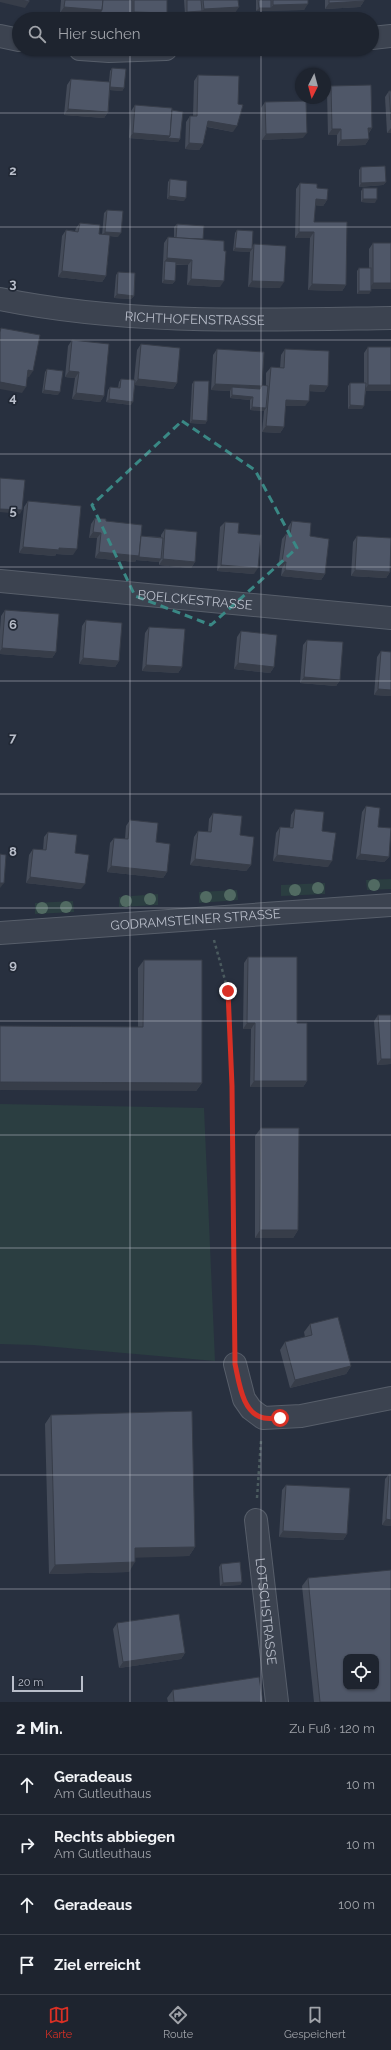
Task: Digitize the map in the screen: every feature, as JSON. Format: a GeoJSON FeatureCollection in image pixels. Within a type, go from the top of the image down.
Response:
{"type":"FeatureCollection","features":[{"type":"Feature","properties":{"kind":"street"},"geometry":{"type":"LineString","coordinates":[[0,36],[12,39]]}},
{"type":"Feature","properties":{"kind":"street"},"geometry":{"type":"LineString","coordinates":[[379,37],[391,36]]}},
{"type":"Feature","properties":{"kind":"street","name":"RICHTHOFENSTRASSE"},"geometry":{"type":"LineString","coordinates":[[0,299],[70,310],[144,316],[287,319],[391,318]]}},
{"type":"Feature","properties":{"kind":"street","name":"BOELCKESTRASSE"},"geometry":{"type":"LineString","coordinates":[[0,581],[391,618]]}},
{"type":"Feature","properties":{"kind":"street","name":"GODRAMSTEINER STRASSE"},"geometry":{"type":"LineString","coordinates":[[0,933],[391,905]]}},
{"type":"Feature","properties":{"kind":"street"},"geometry":{"type":"LineString","coordinates":[[235,1364],[244,1399],[251,1409],[263,1418],[301,1416],[391,1398]]}},
{"type":"Feature","properties":{"kind":"street","name":"LOTSCHSTRASSE"},"geometry":{"type":"LineString","coordinates":[[256,1520],[277,1702]]}},
{"type":"Feature","properties":{"kind":"path"},"geometry":{"type":"LineString","coordinates":[[212,934],[228,991],[232,1086],[235,1364]]}},
{"type":"Feature","properties":{"kind":"path"},"geometry":{"type":"LineString","coordinates":[[256,1520],[263,1418]]}},
{"type":"Feature","properties":{"kind":"highlighted area"},"geometry":{"type":"Polygon","coordinates":[[[182,421],[255,470],[297,548],[211,625],[135,596],[92,505],[182,421]]]}},
{"type":"Feature","properties":{"kind":"shaded area"},"geometry":{"type":"Polygon","coordinates":[[[391,879],[391,889],[367,890],[366,880],[391,879]]]}},
{"type":"Feature","properties":{"kind":"shaded area"},"geometry":{"type":"Polygon","coordinates":[[[325,883],[325,894],[281,896],[281,885],[325,883]]]}},
{"type":"Feature","properties":{"kind":"shaded area"},"geometry":{"type":"Polygon","coordinates":[[[237,890],[238,900],[199,903],[199,892],[237,890]]]}},
{"type":"Feature","properties":{"kind":"shaded area"},"geometry":{"type":"Polygon","coordinates":[[[158,894],[158,905],[119,907],[119,897],[158,894]]]}},
{"type":"Feature","properties":{"kind":"shaded area"},"geometry":{"type":"Polygon","coordinates":[[[73,901],[74,912],[35,914],[35,903],[73,901]]]}},
{"type":"Feature","properties":{"kind":"shaded area"},"geometry":{"type":"Polygon","coordinates":[[[0,1104],[204,1108],[215,1361],[33,1345],[0,1344],[0,1104]]]}},
{"type":"Feature","properties":{"kind":"building"},"geometry":{"type":"Polygon","coordinates":[[[65,0],[103,0],[102,10],[64,7],[65,0]]]}},
{"type":"Feature","properties":{"kind":"building"},"geometry":{"type":"Polygon","coordinates":[[[103,0],[132,0],[132,12],[101,12],[103,0]]]}},
{"type":"Feature","properties":{"kind":"building"},"geometry":{"type":"Polygon","coordinates":[[[134,0],[167,0],[167,12],[134,12],[134,0]]]}},
{"type":"Feature","properties":{"kind":"building"},"geometry":{"type":"Polygon","coordinates":[[[187,0],[201,0],[202,11],[187,12],[187,0]]]}},
{"type":"Feature","properties":{"kind":"building"},"geometry":{"type":"Polygon","coordinates":[[[203,0],[238,0],[239,7],[204,9],[203,0]]]}},
{"type":"Feature","properties":{"kind":"building"},"geometry":{"type":"Polygon","coordinates":[[[258,0],[271,0],[271,8],[259,8],[258,0]]]}},
{"type":"Feature","properties":{"kind":"building"},"geometry":{"type":"Polygon","coordinates":[[[273,0],[308,0],[308,4],[273,5],[273,0]]]}},
{"type":"Feature","properties":{"kind":"building"},"geometry":{"type":"Polygon","coordinates":[[[329,0],[364,0],[364,1],[329,3],[329,0]]]}},
{"type":"Feature","properties":{"kind":"building"},"geometry":{"type":"Polygon","coordinates":[[[112,68],[126,69],[124,88],[110,87],[112,68]]]}},
{"type":"Feature","properties":{"kind":"building"},"geometry":{"type":"Polygon","coordinates":[[[198,75],[239,76],[238,104],[243,105],[237,126],[208,121],[203,144],[189,143],[190,116],[197,116],[198,75]]]}},
{"type":"Feature","properties":{"kind":"building"},"geometry":{"type":"Polygon","coordinates":[[[71,79],[110,82],[108,112],[68,109],[71,79]]]}},
{"type":"Feature","properties":{"kind":"building"},"geometry":{"type":"Polygon","coordinates":[[[371,85],[372,128],[368,128],[369,139],[341,140],[341,129],[332,129],[331,86],[371,85]]]}},
{"type":"Feature","properties":{"kind":"building"},"geometry":{"type":"Polygon","coordinates":[[[389,91],[391,91],[391,120],[389,91]]]}},
{"type":"Feature","properties":{"kind":"building"},"geometry":{"type":"Polygon","coordinates":[[[295,101],[295,104],[306,104],[307,133],[266,134],[265,102],[295,101]]]}},
{"type":"Feature","properties":{"kind":"building"},"geometry":{"type":"Polygon","coordinates":[[[135,105],[172,108],[170,136],[133,133],[135,105]]]}},
{"type":"Feature","properties":{"kind":"building"},"geometry":{"type":"Polygon","coordinates":[[[172,110],[183,112],[180,139],[168,138],[170,136],[172,110]]]}},
{"type":"Feature","properties":{"kind":"building"},"geometry":{"type":"Polygon","coordinates":[[[385,166],[386,182],[361,183],[361,167],[385,166]]]}},
{"type":"Feature","properties":{"kind":"building"},"geometry":{"type":"Polygon","coordinates":[[[170,179],[187,181],[186,198],[169,196],[170,179]]]}},
{"type":"Feature","properties":{"kind":"building"},"geometry":{"type":"Polygon","coordinates":[[[300,183],[317,184],[317,188],[328,189],[327,200],[316,199],[314,222],[347,222],[346,285],[312,284],[314,232],[299,232],[300,183]]]}},
{"type":"Feature","properties":{"kind":"building"},"geometry":{"type":"Polygon","coordinates":[[[363,188],[377,188],[377,199],[363,199],[363,188]]]}},
{"type":"Feature","properties":{"kind":"building"},"geometry":{"type":"Polygon","coordinates":[[[107,210],[123,211],[121,233],[105,232],[107,210]]]}},
{"type":"Feature","properties":{"kind":"building"},"geometry":{"type":"Polygon","coordinates":[[[80,223],[100,225],[99,234],[110,235],[106,276],[62,271],[66,230],[78,232],[80,223]]]}},
{"type":"Feature","properties":{"kind":"building"},"geometry":{"type":"Polygon","coordinates":[[[177,224],[204,226],[203,239],[176,238],[177,224]]]}},
{"type":"Feature","properties":{"kind":"building"},"geometry":{"type":"Polygon","coordinates":[[[237,230],[253,231],[252,249],[235,248],[237,230]]]}},
{"type":"Feature","properties":{"kind":"building"},"geometry":{"type":"Polygon","coordinates":[[[168,237],[224,241],[224,251],[226,251],[224,281],[191,279],[192,260],[167,258],[168,237]]]}},
{"type":"Feature","properties":{"kind":"building"},"geometry":{"type":"Polygon","coordinates":[[[373,243],[391,243],[391,283],[373,283],[373,243]]]}},
{"type":"Feature","properties":{"kind":"building"},"geometry":{"type":"Polygon","coordinates":[[[254,244],[286,246],[284,282],[252,281],[254,244]]]}},
{"type":"Feature","properties":{"kind":"building"},"geometry":{"type":"Polygon","coordinates":[[[165,261],[176,262],[175,281],[164,280],[165,261]]]}},
{"type":"Feature","properties":{"kind":"building"},"geometry":{"type":"Polygon","coordinates":[[[359,268],[371,268],[371,291],[359,291],[359,268]]]}},
{"type":"Feature","properties":{"kind":"building"},"geometry":{"type":"Polygon","coordinates":[[[118,272],[135,273],[134,296],[117,294],[118,272]]]}},
{"type":"Feature","properties":{"kind":"building"},"geometry":{"type":"Polygon","coordinates":[[[1,328],[40,335],[33,371],[28,370],[26,387],[0,382],[1,328]]]}},
{"type":"Feature","properties":{"kind":"building"},"geometry":{"type":"Polygon","coordinates":[[[72,340],[109,344],[104,396],[76,393],[79,372],[69,371],[72,340]]]}},
{"type":"Feature","properties":{"kind":"building"},"geometry":{"type":"Polygon","coordinates":[[[141,344],[180,348],[177,383],[138,379],[141,344]]]}},
{"type":"Feature","properties":{"kind":"building"},"geometry":{"type":"Polygon","coordinates":[[[368,347],[391,347],[391,385],[368,385],[368,347]]]}},
{"type":"Feature","properties":{"kind":"building"},"geometry":{"type":"Polygon","coordinates":[[[217,349],[264,352],[262,386],[215,384],[217,349]]]}},
{"type":"Feature","properties":{"kind":"building"},"geometry":{"type":"Polygon","coordinates":[[[285,349],[329,351],[328,386],[310,385],[309,401],[286,400],[284,427],[266,426],[271,367],[284,368],[285,349]]]}},
{"type":"Feature","properties":{"kind":"building"},"geometry":{"type":"Polygon","coordinates":[[[47,369],[63,371],[60,392],[44,390],[47,369]]]}},
{"type":"Feature","properties":{"kind":"building"},"geometry":{"type":"Polygon","coordinates":[[[121,379],[135,380],[133,402],[109,399],[110,387],[120,388],[121,379]]]}},
{"type":"Feature","properties":{"kind":"building"},"geometry":{"type":"Polygon","coordinates":[[[194,381],[209,381],[207,421],[192,420],[194,381]]]}},
{"type":"Feature","properties":{"kind":"building"},"geometry":{"type":"Polygon","coordinates":[[[350,383],[366,383],[364,406],[350,405],[350,383]]]}},
{"type":"Feature","properties":{"kind":"building"},"geometry":{"type":"Polygon","coordinates":[[[262,385],[268,386],[266,408],[252,407],[253,397],[232,395],[232,387],[260,389],[262,385]]]}},
{"type":"Feature","properties":{"kind":"building"},"geometry":{"type":"Polygon","coordinates":[[[0,478],[25,480],[22,510],[0,509],[0,478]]]}},
{"type":"Feature","properties":{"kind":"building"},"geometry":{"type":"Polygon","coordinates":[[[28,501],[81,506],[77,549],[59,548],[59,550],[23,547],[28,501]]]}},
{"type":"Feature","properties":{"kind":"building"},"geometry":{"type":"Polygon","coordinates":[[[95,518],[106,519],[106,521],[142,525],[139,556],[99,552],[101,533],[93,532],[95,518]]]}},
{"type":"Feature","properties":{"kind":"building"},"geometry":{"type":"Polygon","coordinates":[[[292,521],[311,523],[310,536],[329,539],[325,574],[285,570],[286,562],[282,562],[286,534],[290,534],[292,521]]]}},
{"type":"Feature","properties":{"kind":"building"},"geometry":{"type":"Polygon","coordinates":[[[225,522],[239,523],[238,533],[261,535],[258,568],[221,565],[225,522]]]}},
{"type":"Feature","properties":{"kind":"building"},"geometry":{"type":"Polygon","coordinates":[[[165,529],[197,532],[195,562],[163,559],[165,529]]]}},
{"type":"Feature","properties":{"kind":"building"},"geometry":{"type":"Polygon","coordinates":[[[141,536],[163,538],[161,559],[139,557],[141,536]]]}},
{"type":"Feature","properties":{"kind":"building"},"geometry":{"type":"Polygon","coordinates":[[[357,536],[391,538],[390,572],[355,570],[357,536]]]}},
{"type":"Feature","properties":{"kind":"building"},"geometry":{"type":"Polygon","coordinates":[[[5,610],[59,614],[56,652],[2,648],[5,610]]]}},
{"type":"Feature","properties":{"kind":"building"},"geometry":{"type":"Polygon","coordinates":[[[86,620],[122,623],[119,661],[83,658],[86,620]]]}},
{"type":"Feature","properties":{"kind":"building"},"geometry":{"type":"Polygon","coordinates":[[[149,627],[185,629],[182,667],[146,665],[149,627]]]}},
{"type":"Feature","properties":{"kind":"building"},"geometry":{"type":"Polygon","coordinates":[[[241,631],[277,635],[274,667],[238,663],[241,631]]]}},
{"type":"Feature","properties":{"kind":"building"},"geometry":{"type":"Polygon","coordinates":[[[307,640],[343,642],[340,680],[304,677],[307,640]]]}},
{"type":"Feature","properties":{"kind":"building"},"geometry":{"type":"Polygon","coordinates":[[[381,651],[391,652],[391,690],[378,689],[381,651]]]}},
{"type":"Feature","properties":{"kind":"building"},"geometry":{"type":"Polygon","coordinates":[[[366,806],[380,808],[378,827],[391,828],[389,857],[360,854],[366,806]]]}},
{"type":"Feature","properties":{"kind":"building"},"geometry":{"type":"Polygon","coordinates":[[[295,809],[324,812],[322,831],[336,833],[332,861],[277,855],[280,827],[293,828],[295,809]]]}},
{"type":"Feature","properties":{"kind":"building"},"geometry":{"type":"Polygon","coordinates":[[[213,813],[242,816],[240,835],[254,837],[251,865],[195,859],[198,831],[211,832],[213,813]]]}},
{"type":"Feature","properties":{"kind":"building"},"geometry":{"type":"Polygon","coordinates":[[[130,820],[158,823],[156,842],[170,844],[167,872],[111,866],[114,838],[128,839],[130,820]]]}},
{"type":"Feature","properties":{"kind":"building"},"geometry":{"type":"Polygon","coordinates":[[[48,832],[77,835],[75,853],[89,855],[85,884],[30,877],[33,849],[46,850],[48,832]]]}},
{"type":"Feature","properties":{"kind":"building"},"geometry":{"type":"Polygon","coordinates":[[[0,854],[6,855],[4,883],[0,883],[0,854]]]}},
{"type":"Feature","properties":{"kind":"building"},"geometry":{"type":"Polygon","coordinates":[[[248,957],[297,957],[297,1023],[307,1023],[307,1081],[254,1081],[255,1023],[247,1023],[248,957]]]}},
{"type":"Feature","properties":{"kind":"building"},"geometry":{"type":"Polygon","coordinates":[[[144,960],[202,960],[202,1083],[0,1082],[0,1026],[143,1027],[144,960]]]}},
{"type":"Feature","properties":{"kind":"building"},"geometry":{"type":"Polygon","coordinates":[[[378,1015],[391,1015],[391,1059],[381,1059],[378,1015]]]}},
{"type":"Feature","properties":{"kind":"building"},"geometry":{"type":"Polygon","coordinates":[[[261,1128],[299,1128],[298,1230],[260,1230],[261,1128]]]}},
{"type":"Feature","properties":{"kind":"building"},"geometry":{"type":"Polygon","coordinates":[[[338,1317],[351,1366],[295,1380],[285,1342],[312,1335],[310,1324],[338,1317]]]}},
{"type":"Feature","properties":{"kind":"building"},"geometry":{"type":"Polygon","coordinates":[[[192,1411],[195,1547],[135,1548],[135,1562],[55,1565],[51,1415],[192,1411]]]}},
{"type":"Feature","properties":{"kind":"building"},"geometry":{"type":"Polygon","coordinates":[[[389,1474],[391,1474],[391,1520],[386,1519],[389,1474]]]}},
{"type":"Feature","properties":{"kind":"building"},"geometry":{"type":"Polygon","coordinates":[[[286,1485],[350,1488],[347,1534],[283,1531],[286,1485]]]}},
{"type":"Feature","properties":{"kind":"building"},"geometry":{"type":"Polygon","coordinates":[[[240,1562],[242,1582],[223,1583],[221,1564],[240,1562]]]}},
{"type":"Feature","properties":{"kind":"building"},"geometry":{"type":"Polygon","coordinates":[[[391,1570],[391,1702],[320,1702],[308,1578],[391,1570]]]}},
{"type":"Feature","properties":{"kind":"building"},"geometry":{"type":"Polygon","coordinates":[[[179,1614],[185,1653],[123,1662],[117,1623],[179,1614]]]}},
{"type":"Feature","properties":{"kind":"building"},"geometry":{"type":"Polygon","coordinates":[[[259,1677],[263,1702],[174,1702],[173,1690],[259,1677]]]}},
{"type":"Feature","properties":{"kind":"route"},"geometry":{"type":"LineString","coordinates":[[228,991],[232,1086],[235,1364],[244,1399],[251,1409],[263,1418],[280,1418]]}}]}
